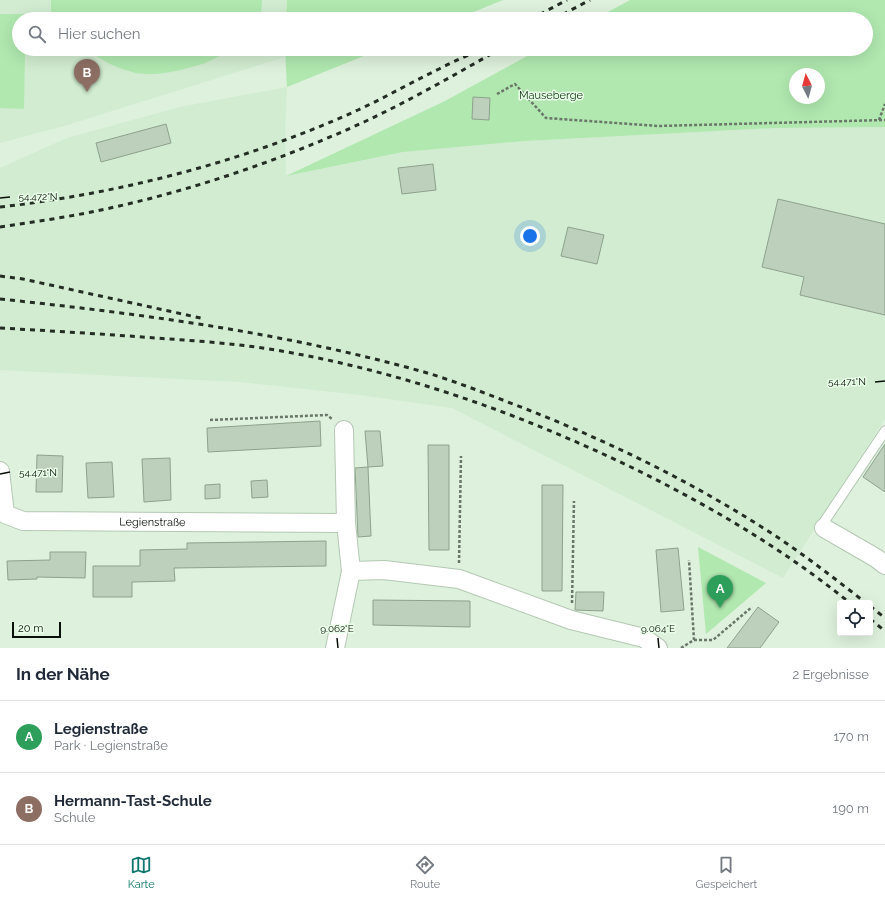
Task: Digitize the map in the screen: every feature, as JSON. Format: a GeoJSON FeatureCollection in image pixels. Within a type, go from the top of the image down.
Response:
{"type":"FeatureCollection","features":[{"type":"Feature","properties":{"kind":"street"},"geometry":{"type":"LineString","coordinates":[[335,648],[351,571],[346,523],[344,430]]}},
{"type":"Feature","properties":{"kind":"street","name":"Legienstraße"},"geometry":{"type":"LineString","coordinates":[[0,471],[5,514],[23,520],[346,523]]}},
{"type":"Feature","properties":{"kind":"street"},"geometry":{"type":"LineString","coordinates":[[824,528],[876,558],[885,565]]}},
{"type":"Feature","properties":{"kind":"street"},"geometry":{"type":"LineString","coordinates":[[351,571],[384,570],[459,579],[571,620],[644,638],[658,648]]}},
{"type":"Feature","properties":{"kind":"lane"},"geometry":{"type":"LineString","coordinates":[[824,528],[824,522],[885,431]]}},
{"type":"Feature","properties":{"kind":"path"},"geometry":{"type":"LineString","coordinates":[[497,94],[515,84],[546,118],[658,126],[885,120]]}},
{"type":"Feature","properties":{"kind":"path"},"geometry":{"type":"LineString","coordinates":[[879,120],[885,104]]}},
{"type":"Feature","properties":{"kind":"path"},"geometry":{"type":"LineString","coordinates":[[210,420],[327,415],[344,430]]}},
{"type":"Feature","properties":{"kind":"path"},"geometry":{"type":"LineString","coordinates":[[459,579],[461,456]]}},
{"type":"Feature","properties":{"kind":"path"},"geometry":{"type":"LineString","coordinates":[[571,620],[574,501]]}},
{"type":"Feature","properties":{"kind":"path"},"geometry":{"type":"LineString","coordinates":[[689,560],[694,640]]}},
{"type":"Feature","properties":{"kind":"path"},"geometry":{"type":"LineString","coordinates":[[681,648],[694,640],[713,640],[752,607]]}},
{"type":"Feature","properties":{"kind":"shaded area"},"geometry":{"type":"Polygon","coordinates":[[[0,0],[287,0],[286,12],[12,12],[12,56],[285,57],[64,126],[0,143],[0,0]]]}},
{"type":"Feature","properties":{"kind":"shaded area"},"geometry":{"type":"Polygon","coordinates":[[[287,87],[285,133],[286,176],[403,152],[525,141],[776,128],[885,127],[885,419],[783,578],[452,408],[360,395],[240,382],[0,370],[0,168],[67,138],[180,107],[287,87]]]}},
{"type":"Feature","properties":{"kind":"green space"},"geometry":{"type":"Polygon","coordinates":[[[51,0],[262,0],[261,12],[51,12],[51,0]]]}},
{"type":"Feature","properties":{"kind":"green space"},"geometry":{"type":"Polygon","coordinates":[[[287,0],[503,0],[473,12],[286,12],[287,0]]]}},
{"type":"Feature","properties":{"kind":"green space","name":"Mauseberge"},"geometry":{"type":"Polygon","coordinates":[[[630,0],[885,0],[885,127],[776,128],[525,141],[403,152],[286,176],[443,102],[527,56],[873,56],[873,12],[608,12],[630,0]]]}},
{"type":"Feature","properties":{"kind":"green space"},"geometry":{"type":"Polygon","coordinates":[[[0,14],[12,14],[12,56],[25,56],[24,109],[0,108],[0,14]]]}},
{"type":"Feature","properties":{"kind":"green space"},"geometry":{"type":"Polygon","coordinates":[[[96,56],[219,56],[210,61],[178,71],[151,74],[136,73],[116,67],[96,56]]]}},
{"type":"Feature","properties":{"kind":"green space"},"geometry":{"type":"Polygon","coordinates":[[[285,56],[364,56],[287,87],[285,56]]]}},
{"type":"Feature","properties":{"kind":"green space"},"geometry":{"type":"Polygon","coordinates":[[[698,547],[766,583],[706,634],[698,547]]]}},
{"type":"Feature","properties":{"kind":"building"},"geometry":{"type":"Polygon","coordinates":[[[473,97],[490,98],[489,120],[472,119],[473,97]]]}},
{"type":"Feature","properties":{"kind":"building"},"geometry":{"type":"Polygon","coordinates":[[[166,124],[171,143],[101,162],[96,143],[166,124]]]}},
{"type":"Feature","properties":{"kind":"building"},"geometry":{"type":"Polygon","coordinates":[[[433,164],[436,190],[402,194],[398,168],[433,164]]]}},
{"type":"Feature","properties":{"kind":"building"},"geometry":{"type":"Polygon","coordinates":[[[778,199],[885,224],[885,315],[800,295],[804,277],[762,267],[778,199]]]}},
{"type":"Feature","properties":{"kind":"building"},"geometry":{"type":"Polygon","coordinates":[[[568,227],[604,235],[597,264],[561,256],[568,227]]]}},
{"type":"Feature","properties":{"kind":"building"},"geometry":{"type":"Polygon","coordinates":[[[320,421],[321,446],[208,452],[207,428],[320,421]]]}},
{"type":"Feature","properties":{"kind":"building"},"geometry":{"type":"Polygon","coordinates":[[[365,431],[380,431],[383,466],[368,467],[365,431]]]}},
{"type":"Feature","properties":{"kind":"building"},"geometry":{"type":"Polygon","coordinates":[[[885,444],[885,492],[863,477],[885,444]]]}},
{"type":"Feature","properties":{"kind":"building"},"geometry":{"type":"Polygon","coordinates":[[[428,445],[449,445],[449,550],[429,550],[428,445]]]}},
{"type":"Feature","properties":{"kind":"building"},"geometry":{"type":"Polygon","coordinates":[[[37,455],[63,456],[62,492],[36,492],[37,455]]]}},
{"type":"Feature","properties":{"kind":"building"},"geometry":{"type":"Polygon","coordinates":[[[170,458],[171,500],[144,502],[142,459],[170,458]]]}},
{"type":"Feature","properties":{"kind":"building"},"geometry":{"type":"Polygon","coordinates":[[[112,462],[114,497],[88,498],[86,463],[112,462]]]}},
{"type":"Feature","properties":{"kind":"building"},"geometry":{"type":"Polygon","coordinates":[[[368,467],[371,536],[358,537],[355,468],[368,467]]]}},
{"type":"Feature","properties":{"kind":"building"},"geometry":{"type":"Polygon","coordinates":[[[267,480],[268,497],[252,498],[251,481],[267,480]]]}},
{"type":"Feature","properties":{"kind":"building"},"geometry":{"type":"Polygon","coordinates":[[[220,484],[220,498],[205,499],[205,485],[220,484]]]}},
{"type":"Feature","properties":{"kind":"building"},"geometry":{"type":"Polygon","coordinates":[[[542,485],[563,485],[562,591],[542,591],[542,485]]]}},
{"type":"Feature","properties":{"kind":"building"},"geometry":{"type":"Polygon","coordinates":[[[326,541],[326,566],[174,568],[175,581],[132,582],[132,597],[93,597],[93,566],[140,566],[140,550],[187,549],[187,543],[326,541]]]}},
{"type":"Feature","properties":{"kind":"building"},"geometry":{"type":"Polygon","coordinates":[[[678,548],[684,610],[661,612],[656,550],[678,548]]]}},
{"type":"Feature","properties":{"kind":"building"},"geometry":{"type":"Polygon","coordinates":[[[50,552],[86,552],[85,578],[37,577],[37,579],[8,580],[7,561],[50,560],[50,552]]]}},
{"type":"Feature","properties":{"kind":"building"},"geometry":{"type":"Polygon","coordinates":[[[576,592],[604,592],[603,611],[575,610],[576,592]]]}},
{"type":"Feature","properties":{"kind":"building"},"geometry":{"type":"Polygon","coordinates":[[[373,600],[470,601],[470,627],[373,625],[373,600]]]}},
{"type":"Feature","properties":{"kind":"building"},"geometry":{"type":"Polygon","coordinates":[[[758,607],[779,622],[760,648],[727,648],[758,607]]]}},
{"type":"Feature","properties":{"kind":"railway"},"geometry":{"type":"LineString","coordinates":[[544,12],[567,0]]}},
{"type":"Feature","properties":{"kind":"railway"},"geometry":{"type":"LineString","coordinates":[[567,12],[590,0]]}},
{"type":"Feature","properties":{"kind":"railway"},"geometry":{"type":"LineString","coordinates":[[0,207],[46,201],[138,184],[272,145],[358,110],[466,56]]}},
{"type":"Feature","properties":{"kind":"railway"},"geometry":{"type":"LineString","coordinates":[[0,227],[76,215],[168,194],[268,162],[333,136],[382,114],[488,56]]}},
{"type":"Feature","properties":{"kind":"railway"},"geometry":{"type":"LineString","coordinates":[[0,276],[23,279],[205,319]]}},
{"type":"Feature","properties":{"kind":"railway"},"geometry":{"type":"LineString","coordinates":[[0,299],[107,311],[214,326],[319,346],[372,358],[450,380],[589,435],[650,464],[710,496],[781,539],[862,600]]}},
{"type":"Feature","properties":{"kind":"railway"},"geometry":{"type":"LineString","coordinates":[[0,328],[188,340],[254,347],[333,361],[424,385],[556,433],[669,486],[723,516],[775,548],[846,600]]}},
{"type":"Feature","properties":{"kind":"railway"},"geometry":{"type":"LineString","coordinates":[[873,608],[885,618]]}},
{"type":"Feature","properties":{"kind":"railway"},"geometry":{"type":"LineString","coordinates":[[873,621],[885,631]]}},
{"type":"Feature","properties":{"kind":"place","name":"Hermann-Tast-Schule"},"geometry":{"type":"Point","coordinates":[87,92]}},
{"type":"Feature","properties":{"kind":"place","name":"Legienstraße"},"geometry":{"type":"Point","coordinates":[720,608]}}]}
